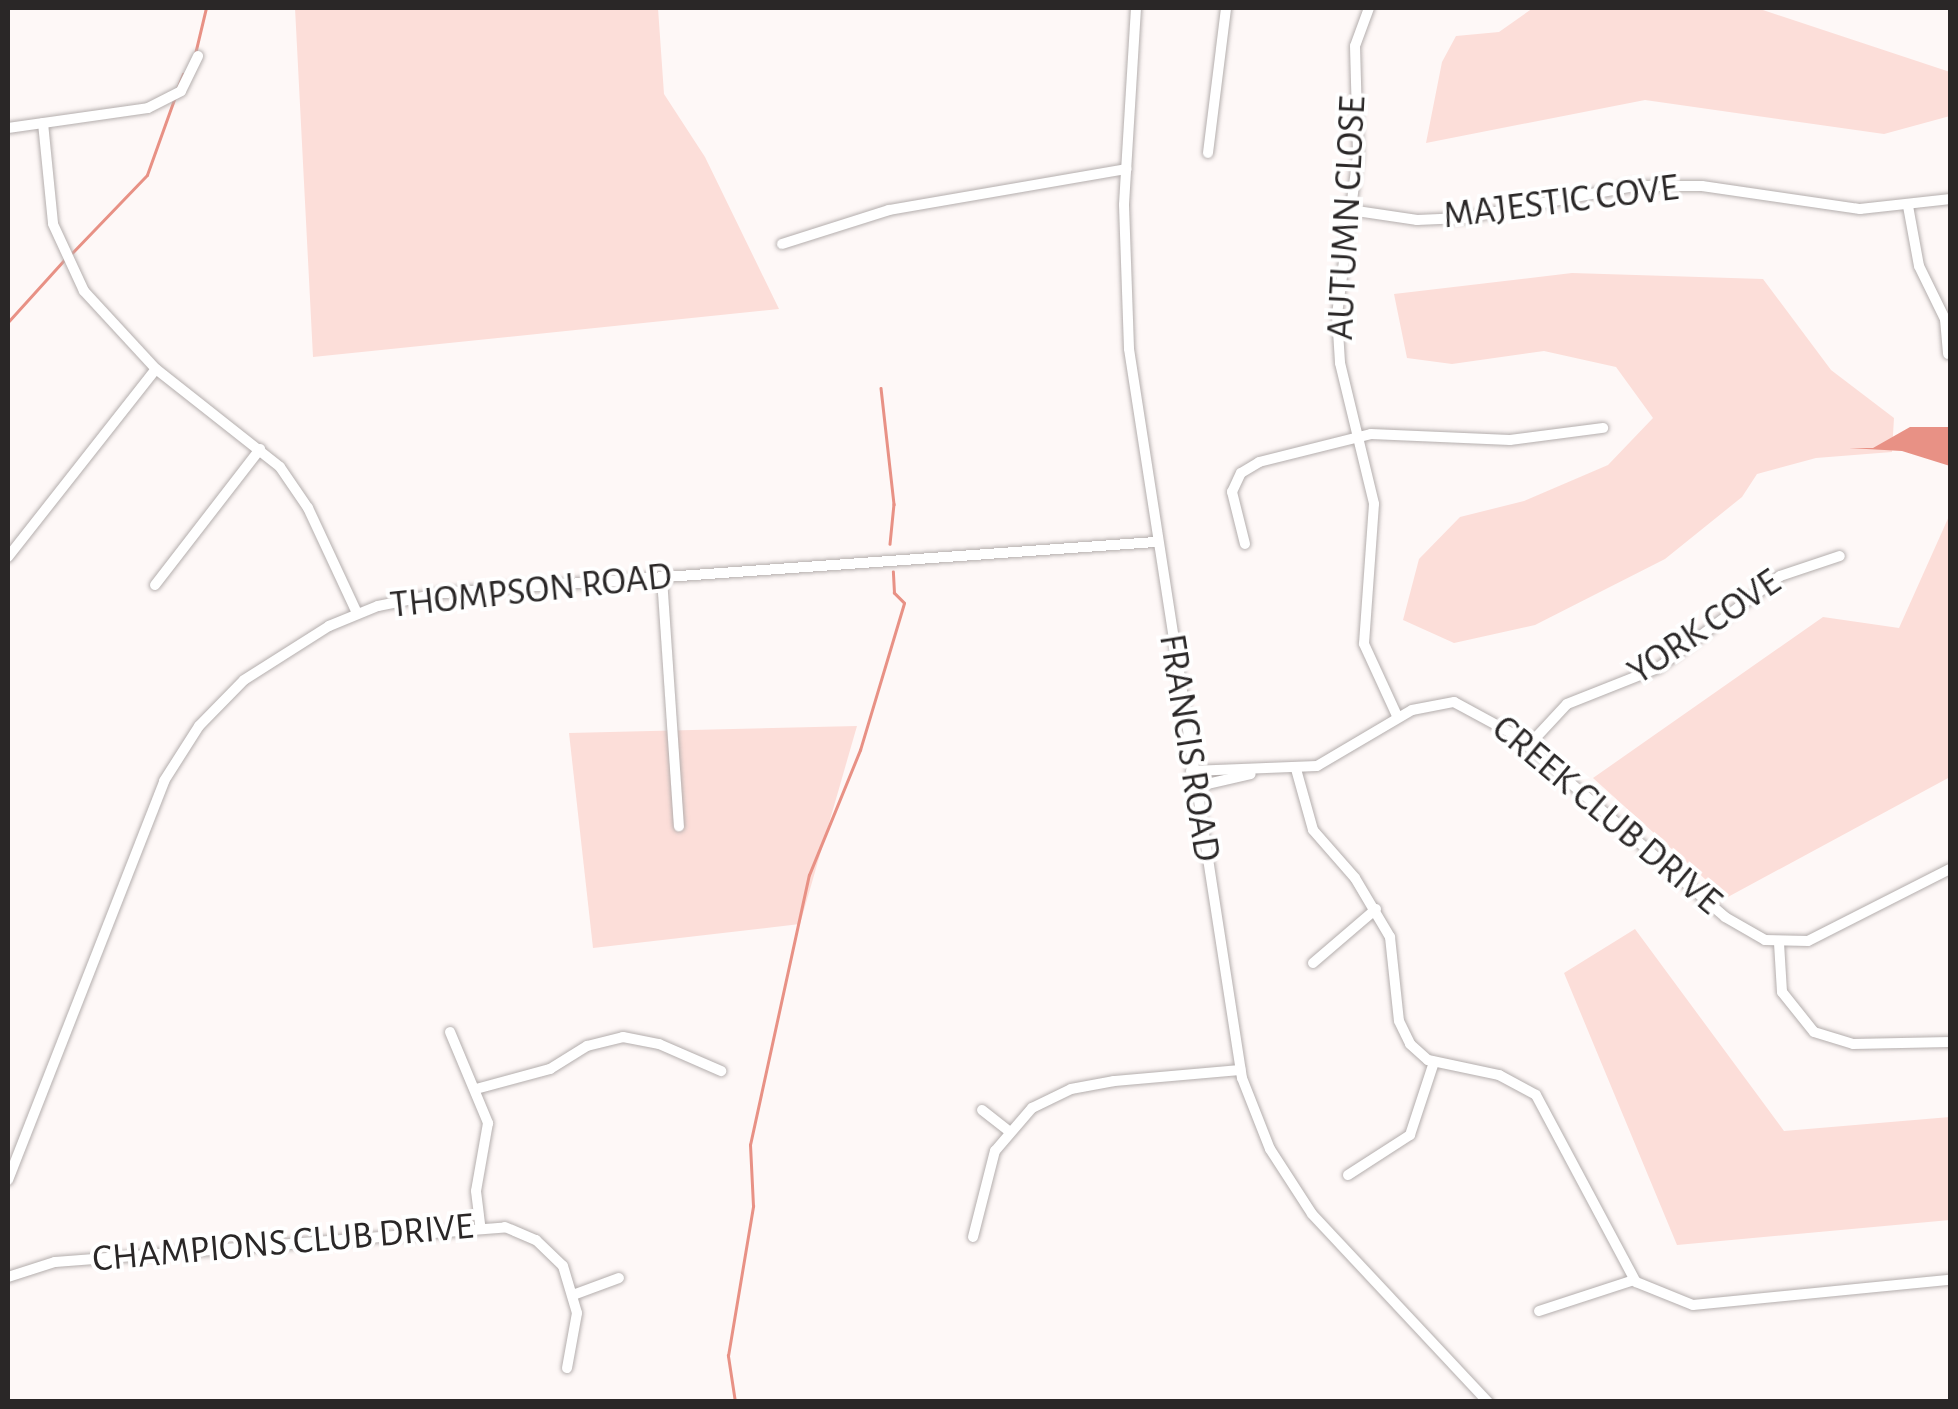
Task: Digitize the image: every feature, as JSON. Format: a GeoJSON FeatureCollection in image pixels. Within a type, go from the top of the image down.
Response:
{"type":"FeatureCollection","features":[{"type":"Feature","properties":{"kind":"street","name":"FRANCIS ROAD"},"geometry":{"type":"LineString","coordinates":[[1136,8],[1126,169],[1129,349],[1191,772],[1240,1070],[1270,1149],[1312,1214],[1488,1402]]}},
{"type":"Feature","properties":{"kind":"street"},"geometry":{"type":"LineString","coordinates":[[1208,153],[1226,8]]}},
{"type":"Feature","properties":{"kind":"street","name":"AUTUMN CLOSE"},"geometry":{"type":"LineString","coordinates":[[1369,8],[1355,46],[1358,155],[1337,315],[1340,363],[1374,517],[1361,624],[1370,665],[1398,718]]}},
{"type":"Feature","properties":{"kind":"street"},"geometry":{"type":"LineString","coordinates":[[8,128],[132,113],[171,98],[188,81],[198,56]]}},
{"type":"Feature","properties":{"kind":"street"},"geometry":{"type":"LineString","coordinates":[[42,123],[44,185],[66,259],[98,312],[156,369],[260,449],[300,494],[357,613]]}},
{"type":"Feature","properties":{"kind":"street"},"geometry":{"type":"LineString","coordinates":[[782,244],[889,210],[1126,169]]}},
{"type":"Feature","properties":{"kind":"street","name":"MAJESTIC COVE"},"geometry":{"type":"LineString","coordinates":[[1350,210],[1418,220],[1463,218],[1600,190],[1668,185],[1844,208],[1908,206],[1950,198]]}},
{"type":"Feature","properties":{"kind":"street"},"geometry":{"type":"LineString","coordinates":[[1908,206],[1918,266],[1945,318],[1948,354]]}},
{"type":"Feature","properties":{"kind":"street"},"geometry":{"type":"LineString","coordinates":[[8,557],[156,369]]}},
{"type":"Feature","properties":{"kind":"street"},"geometry":{"type":"LineString","coordinates":[[1245,544],[1231,504],[1240,472],[1358,438],[1510,440],[1603,428]]}},
{"type":"Feature","properties":{"kind":"street"},"geometry":{"type":"LineString","coordinates":[[155,585],[260,449]]}},
{"type":"Feature","properties":{"kind":"street","name":"THOMPSON ROAD"},"geometry":{"type":"LineString","coordinates":[[8,1180],[141,830],[177,758],[244,680],[357,613],[431,594],[1156,542]]}},
{"type":"Feature","properties":{"kind":"street","name":"YORK COVE"},"geometry":{"type":"LineString","coordinates":[[1528,746],[1567,704],[1658,668],[1780,576],[1840,556]]}},
{"type":"Feature","properties":{"kind":"street"},"geometry":{"type":"LineString","coordinates":[[662,578],[678,826]]}},
{"type":"Feature","properties":{"kind":"street","name":"CREEK CLUB DRIVE"},"geometry":{"type":"LineString","coordinates":[[1191,772],[1296,770],[1338,758],[1398,718],[1454,702],[1485,713],[1528,746],[1725,918],[1779,943]]}},
{"type":"Feature","properties":{"kind":"street"},"geometry":{"type":"LineString","coordinates":[[1296,770],[1313,830],[1376,909],[1390,937],[1403,1033],[1434,1062],[1500,1075],[1536,1096],[1634,1280],[1657,1296],[1693,1305],[1950,1280]]}},
{"type":"Feature","properties":{"kind":"street","name":"CREEK CLUB DRIVE"},"geometry":{"type":"LineString","coordinates":[[1194,787],[1258,772]]}},
{"type":"Feature","properties":{"kind":"street"},"geometry":{"type":"LineString","coordinates":[[1950,869],[1819,936],[1779,943],[1782,992],[1814,1032],[1854,1044],[1950,1042]]}},
{"type":"Feature","properties":{"kind":"street"},"geometry":{"type":"LineString","coordinates":[[1313,963],[1376,909]]}},
{"type":"Feature","properties":{"kind":"street"},"geometry":{"type":"LineString","coordinates":[[450,1032],[488,1122],[476,1191],[480,1226]]}},
{"type":"Feature","properties":{"kind":"street"},"geometry":{"type":"LineString","coordinates":[[476,1089],[550,1068],[587,1046],[623,1036],[660,1044],[721,1071]]}},
{"type":"Feature","properties":{"kind":"street"},"geometry":{"type":"LineString","coordinates":[[1348,1175],[1410,1135],[1434,1062]]}},
{"type":"Feature","properties":{"kind":"street"},"geometry":{"type":"LineString","coordinates":[[973,1237],[991,1164],[1008,1130],[1032,1108],[1071,1089],[1240,1070]]}},
{"type":"Feature","properties":{"kind":"street"},"geometry":{"type":"LineString","coordinates":[[982,1110],[1008,1130]]}},
{"type":"Feature","properties":{"kind":"street","name":"CHAMPIONS CLUB DRIVE"},"geometry":{"type":"LineString","coordinates":[[8,1278],[55,1262],[480,1226],[505,1227],[536,1240],[563,1266],[573,1295]]}},
{"type":"Feature","properties":{"kind":"street"},"geometry":{"type":"LineString","coordinates":[[567,1368],[576,1320],[573,1295],[619,1278]]}},
{"type":"Feature","properties":{"kind":"street"},"geometry":{"type":"LineString","coordinates":[[1539,1311],[1634,1280]]}},
{"type":"Feature","properties":{"kind":"shaded area"},"geometry":{"type":"Polygon","coordinates":[[[295,8],[658,8],[664,94],[705,157],[779,309],[313,357],[295,8]]]}},
{"type":"Feature","properties":{"kind":"shaded area"},"geometry":{"type":"Polygon","coordinates":[[[1533,8],[1757,8],[1950,72],[1950,116],[1884,134],[1645,100],[1426,143],[1442,62],[1456,36],[1499,32],[1533,8]]]}},
{"type":"Feature","properties":{"kind":"shaded area"},"geometry":{"type":"Polygon","coordinates":[[[1572,273],[1763,279],[1831,370],[1894,418],[1892,452],[1816,458],[1757,474],[1742,497],[1665,559],[1535,625],[1454,643],[1403,620],[1419,559],[1460,517],[1524,501],[1608,465],[1653,418],[1616,367],[1544,351],[1452,364],[1407,358],[1394,294],[1572,273]]]}},
{"type":"Feature","properties":{"kind":"shaded area"},"geometry":{"type":"Polygon","coordinates":[[[1910,427],[1950,427],[1950,466],[1902,451],[1849,448],[1873,448],[1910,427]]]}},
{"type":"Feature","properties":{"kind":"shaded area"},"geometry":{"type":"Polygon","coordinates":[[[1950,514],[1950,777],[1726,898],[1593,778],[1823,617],[1899,628],[1950,514]]]}},
{"type":"Feature","properties":{"kind":"shaded area"},"geometry":{"type":"Polygon","coordinates":[[[857,726],[800,924],[593,948],[569,733],[857,726]]]}},
{"type":"Feature","properties":{"kind":"shaded area"},"geometry":{"type":"Polygon","coordinates":[[[1635,929],[1784,1131],[1950,1117],[1950,1220],[1677,1245],[1564,973],[1635,929]]]}},
{"type":"Feature","properties":{"kind":"waterway"},"geometry":{"type":"LineString","coordinates":[[195,54],[206,8]]}},
{"type":"Feature","properties":{"kind":"waterway"},"geometry":{"type":"LineString","coordinates":[[177,89],[183,74]]}},
{"type":"Feature","properties":{"kind":"waterway"},"geometry":{"type":"LineString","coordinates":[[72,253],[147,175],[175,97]]}},
{"type":"Feature","properties":{"kind":"waterway"},"geometry":{"type":"LineString","coordinates":[[8,322],[66,258]]}},
{"type":"Feature","properties":{"kind":"waterway"},"geometry":{"type":"LineString","coordinates":[[881,388],[894,504],[890,544]]}},
{"type":"Feature","properties":{"kind":"waterway"},"geometry":{"type":"LineString","coordinates":[[735,1402],[728,1356],[753,1206],[750,1145],[809,875],[860,750],[904,603],[894,593],[893,572]]}}]}
